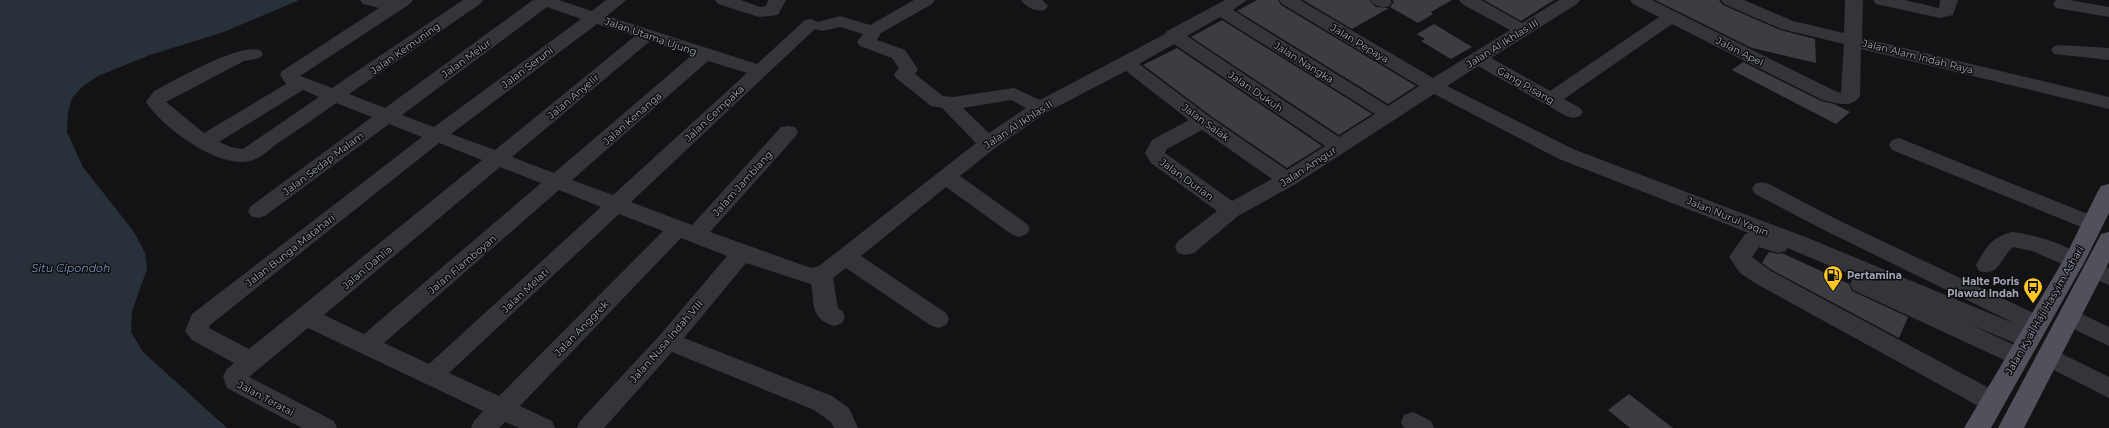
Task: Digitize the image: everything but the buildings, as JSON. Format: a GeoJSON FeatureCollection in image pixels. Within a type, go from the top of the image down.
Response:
{"type":"FeatureCollection","features":[{"type":"Feature","properties":{"kind":"main road","name":"Jalan Kyai Haji Hasyim Ashari"},"geometry":{"type":"LineString","coordinates":[[2015,421],[2092,269],[2109,191]]}},
{"type":"Feature","properties":{"kind":"main road","name":"Jalan Kyai Haji Hasyim Ashari"},"geometry":{"type":"LineString","coordinates":[[1977,428],[2027,340],[2092,269]]}},
{"type":"Feature","properties":{"kind":"main road"},"geometry":{"type":"LineString","coordinates":[[1991,401],[2015,421]]}},
{"type":"Feature","properties":{"kind":"street"},"geometry":{"type":"LineString","coordinates":[[369,0],[398,4]]}},
{"type":"Feature","properties":{"kind":"street","name":"Jalan Kemuning"},"geometry":{"type":"LineString","coordinates":[[203,143],[226,153],[241,156],[247,155],[474,0]]}},
{"type":"Feature","properties":{"kind":"street","name":"Jalan Utama Ujung"},"geometry":{"type":"LineString","coordinates":[[543,0],[759,71]]}},
{"type":"Feature","properties":{"kind":"street","name":"Jalan Melur"},"geometry":{"type":"LineString","coordinates":[[388,115],[543,0]]}},
{"type":"Feature","properties":{"kind":"street","name":"Jalan Seruni"},"geometry":{"type":"LineString","coordinates":[[438,134],[617,0]]}},
{"type":"Feature","properties":{"kind":"street"},"geometry":{"type":"LineString","coordinates":[[724,0],[764,12],[772,11],[777,0]]}},
{"type":"Feature","properties":{"kind":"street"},"geometry":{"type":"LineString","coordinates":[[926,0],[872,31],[872,34],[866,42],[899,54],[909,69],[903,74],[938,102],[948,103],[1014,94],[1040,108]]}},
{"type":"Feature","properties":{"kind":"street","name":"Jalan Al Ikhlas II"},"geometry":{"type":"LineString","coordinates":[[819,275],[846,256],[988,143],[1040,108],[1127,63],[1172,35],[1238,0]]}},
{"type":"Feature","properties":{"kind":"street","name":"Jalan Pepaya"},"geometry":{"type":"LineString","coordinates":[[1288,0],[1432,86]]}},
{"type":"Feature","properties":{"kind":"street"},"geometry":{"type":"LineString","coordinates":[[1468,0],[1522,30]]}},
{"type":"Feature","properties":{"kind":"street","name":"Jalan Apel"},"geometry":{"type":"LineString","coordinates":[[1639,0],[1829,96],[1842,99],[1851,96],[1854,41]]}},
{"type":"Feature","properties":{"kind":"street","name":"Jalan Alam Indah Raya"},"geometry":{"type":"LineString","coordinates":[[1730,0],[1787,25],[2109,103]]}},
{"type":"Feature","properties":{"kind":"street"},"geometry":{"type":"LineString","coordinates":[[1854,0],[1854,41]]}},
{"type":"Feature","properties":{"kind":"street"},"geometry":{"type":"LineString","coordinates":[[1882,0],[1928,11],[1948,6]]}},
{"type":"Feature","properties":{"kind":"street","name":"Jalan Al Ikhlas III"},"geometry":{"type":"LineString","coordinates":[[1432,86],[1522,30],[1563,2]]}},
{"type":"Feature","properties":{"kind":"street"},"geometry":{"type":"LineString","coordinates":[[398,4],[288,75],[291,79],[301,83],[438,134],[742,253],[811,276],[819,275],[826,313],[834,317]]}},
{"type":"Feature","properties":{"kind":"street"},"geometry":{"type":"LineString","coordinates":[[2062,4],[2109,12]]}},
{"type":"Feature","properties":{"kind":"street","name":"Jalan Nangka"},"geometry":{"type":"LineString","coordinates":[[1220,10],[1388,114]]}},
{"type":"Feature","properties":{"kind":"street"},"geometry":{"type":"LineString","coordinates":[[1551,99],[1672,16]]}},
{"type":"Feature","properties":{"kind":"street","name":"Jalan Cempaka"},"geometry":{"type":"LineString","coordinates":[[617,204],[759,71],[817,25],[840,21],[872,31]]}},
{"type":"Feature","properties":{"kind":"street","name":"Jalan Anyelir"},"geometry":{"type":"LineString","coordinates":[[499,158],[647,35]]}},
{"type":"Feature","properties":{"kind":"street","name":"Jalan Dukuh"},"geometry":{"type":"LineString","coordinates":[[1172,35],[1339,146]]}},
{"type":"Feature","properties":{"kind":"street"},"geometry":{"type":"LineString","coordinates":[[2060,50],[2109,54]]}},
{"type":"Feature","properties":{"kind":"street"},"geometry":{"type":"LineString","coordinates":[[254,54],[240,56],[161,95],[155,100],[156,103],[203,143],[301,83]]}},
{"type":"Feature","properties":{"kind":"street","name":"Jalan Kenanga"},"geometry":{"type":"LineString","coordinates":[[559,181],[705,54]]}},
{"type":"Feature","properties":{"kind":"street","name":"Gang Pisang"},"geometry":{"type":"LineString","coordinates":[[1478,58],[1573,112]]}},
{"type":"Feature","properties":{"kind":"street","name":"Jalan Salak"},"geometry":{"type":"LineString","coordinates":[[1127,63],[1203,121],[1287,180]]}},
{"type":"Feature","properties":{"kind":"street","name":"Jalan Amgur"},"geometry":{"type":"LineString","coordinates":[[1186,247],[1231,211],[1287,180],[1432,86]]}},
{"type":"Feature","properties":{"kind":"street","name":"Jalan Nurul Yaqin"},"geometry":{"type":"LineString","coordinates":[[1432,86],[1566,154],[1793,241],[2027,340]]}},
{"type":"Feature","properties":{"kind":"street"},"geometry":{"type":"LineString","coordinates":[[948,103],[961,118],[988,143]]}},
{"type":"Feature","properties":{"kind":"street","name":"Jalan Sedap Malam"},"geometry":{"type":"LineString","coordinates":[[258,211],[388,115]]}},
{"type":"Feature","properties":{"kind":"street","name":"Jalan Durian"},"geometry":{"type":"LineString","coordinates":[[1203,121],[1159,145],[1155,153],[1158,158],[1231,211]]}},
{"type":"Feature","properties":{"kind":"street","name":"Jalam Jamblang"},"geometry":{"type":"LineString","coordinates":[[687,231],[788,132]]}},
{"type":"Feature","properties":{"kind":"street","name":"Jalan Bunga Matahari"},"geometry":{"type":"LineString","coordinates":[[243,368],[197,331],[200,320],[438,134]]}},
{"type":"Feature","properties":{"kind":"street"},"geometry":{"type":"LineString","coordinates":[[1899,145],[2101,232]]}},
{"type":"Feature","properties":{"kind":"street","name":"Jalan Dahlia"},"geometry":{"type":"LineString","coordinates":[[243,368],[306,318],[499,158]]}},
{"type":"Feature","properties":{"kind":"street"},"geometry":{"type":"LineString","coordinates":[[945,176],[1019,229]]}},
{"type":"Feature","properties":{"kind":"street","name":"Jalan Flamboyan"},"geometry":{"type":"LineString","coordinates":[[365,346],[559,181]]}},
{"type":"Feature","properties":{"kind":"street"},"geometry":{"type":"LineString","coordinates":[[1762,189],[1831,225],[2027,340]]}},
{"type":"Feature","properties":{"kind":"street","name":"Jalan Melati"},"geometry":{"type":"LineString","coordinates":[[432,375],[617,204]]}},
{"type":"Feature","properties":{"kind":"street","name":"Jalan Anggrek"},"geometry":{"type":"LineString","coordinates":[[484,428],[687,231]]}},
{"type":"Feature","properties":{"kind":"street"},"geometry":{"type":"LineString","coordinates":[[1991,401],[1762,277],[1745,264],[1740,257],[1741,255],[1753,239],[1771,242],[2027,340]]}},
{"type":"Feature","properties":{"kind":"street"},"geometry":{"type":"LineString","coordinates":[[1987,265],[2006,241],[2011,239],[2028,242],[2092,269]]}},
{"type":"Feature","properties":{"kind":"street","name":"Jalan Nusa Indah VIII"},"geometry":{"type":"LineString","coordinates":[[589,428],[668,341],[742,253]]}},
{"type":"Feature","properties":{"kind":"street"},"geometry":{"type":"LineString","coordinates":[[846,256],[938,319]]}},
{"type":"Feature","properties":{"kind":"street"},"geometry":{"type":"LineString","coordinates":[[2069,317],[2109,337]]}},
{"type":"Feature","properties":{"kind":"street"},"geometry":{"type":"LineString","coordinates":[[306,318],[432,375],[543,428]]}},
{"type":"Feature","properties":{"kind":"street"},"geometry":{"type":"LineString","coordinates":[[668,341],[824,403],[840,415],[847,427]]}},
{"type":"Feature","properties":{"kind":"street"},"geometry":{"type":"LineString","coordinates":[[2048,356],[2109,388]]}},
{"type":"Feature","properties":{"kind":"street","name":"Jalan Teratai"},"geometry":{"type":"LineString","coordinates":[[243,368],[235,381],[325,428]]}},
{"type":"Feature","properties":{"kind":"water","name":"Situ Cipondoh"},"geometry":{"type":"Polygon","coordinates":[[[0,0],[299,0],[224,32],[150,55],[98,76],[83,86],[72,98],[68,113],[67,132],[83,167],[134,232],[145,253],[147,269],[132,311],[131,332],[143,352],[227,428],[0,428],[0,0]]]}},
{"type":"Feature","properties":{"kind":"place","name":"Pertamina"},"geometry":{"type":"Point","coordinates":[1833,292]}},
{"type":"Feature","properties":{"kind":"place","name":"Halte Poris Plawad Indah"},"geometry":{"type":"Point","coordinates":[2033,304]}}]}
